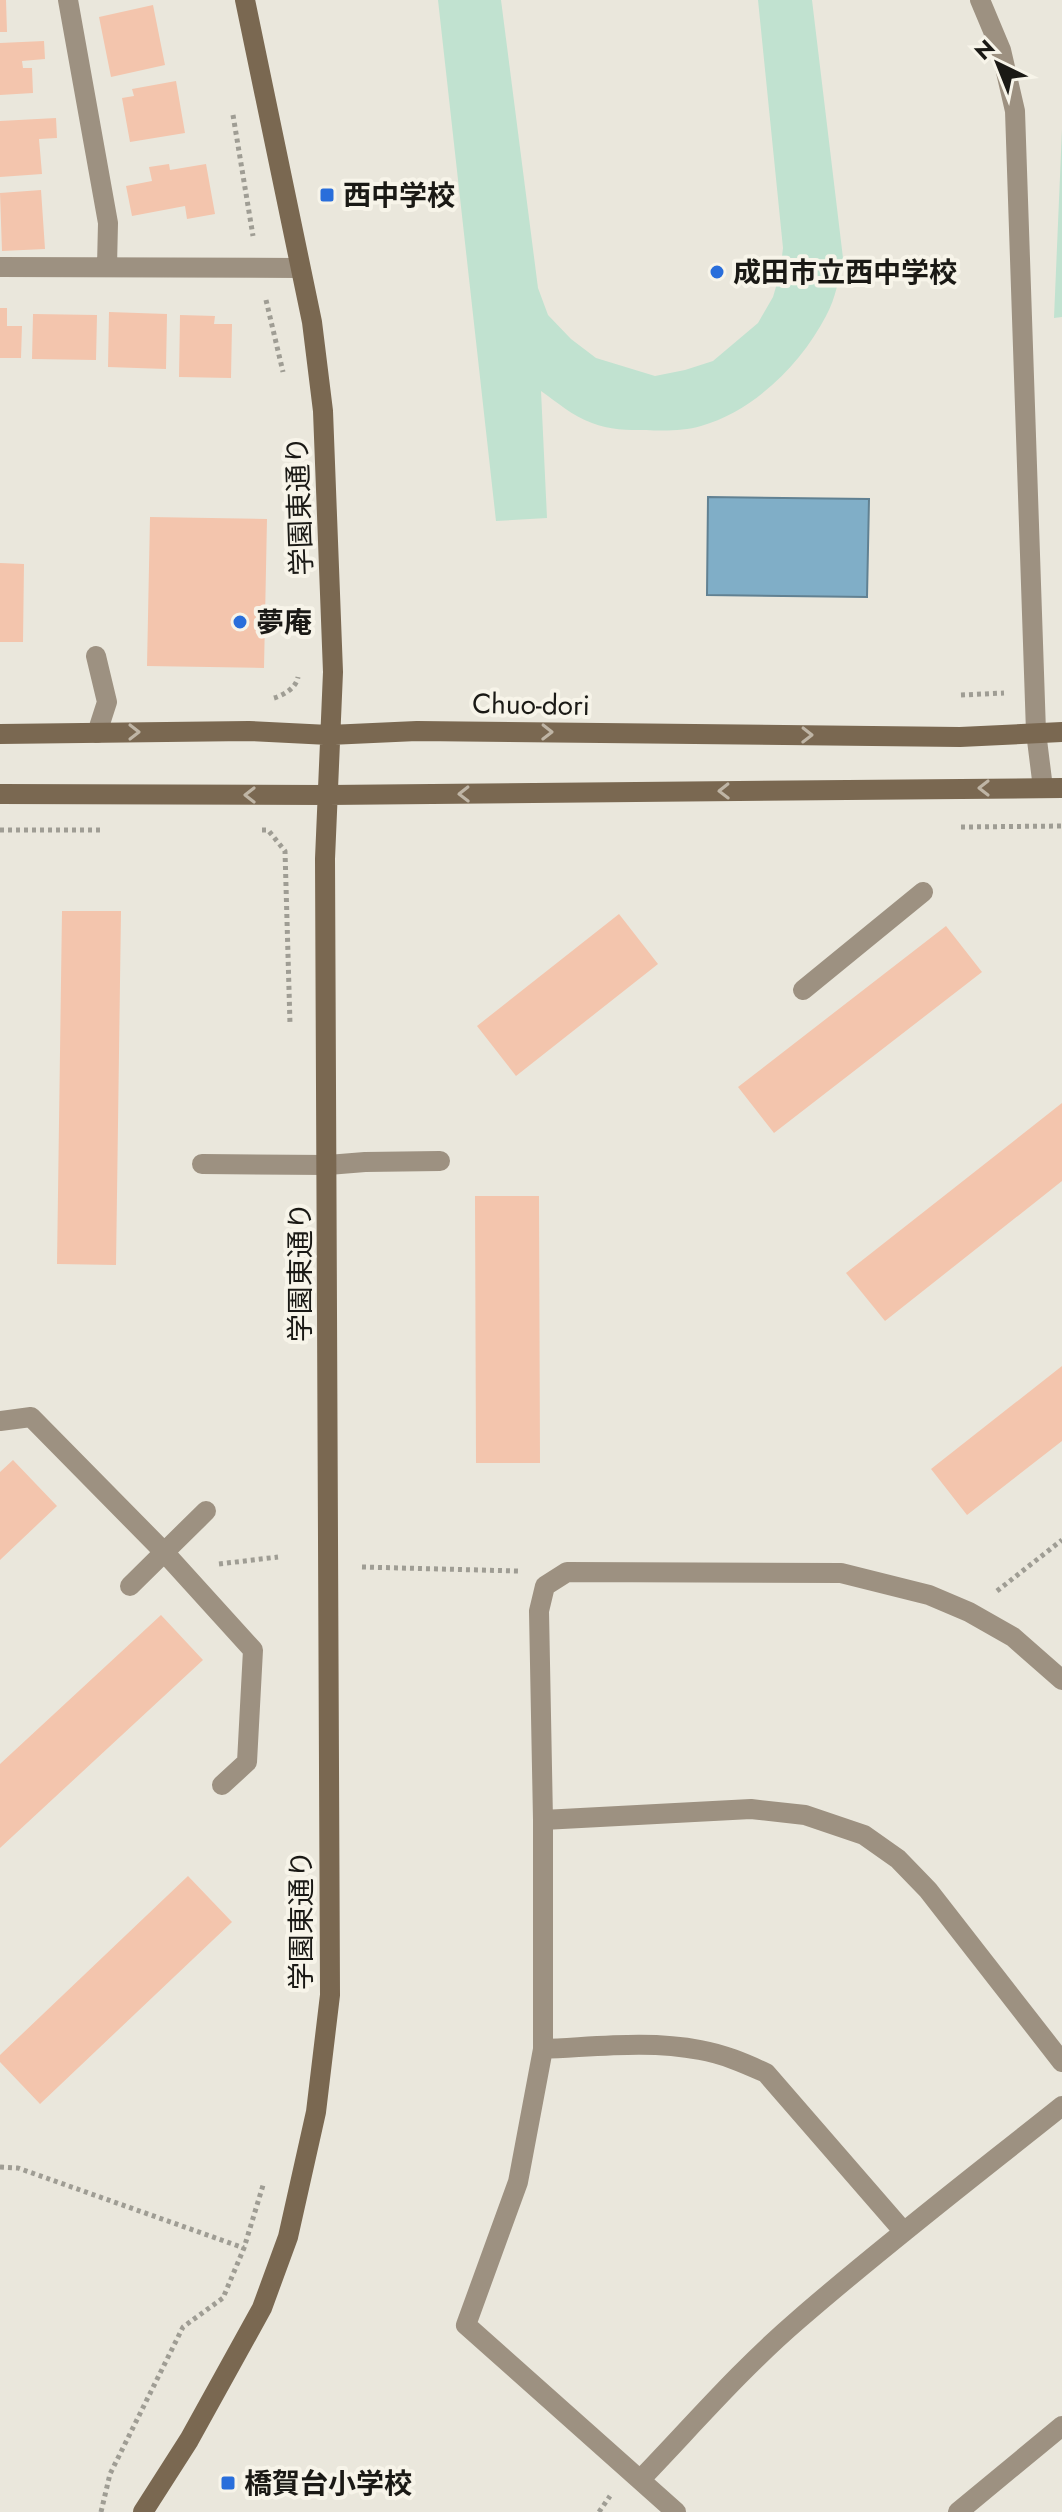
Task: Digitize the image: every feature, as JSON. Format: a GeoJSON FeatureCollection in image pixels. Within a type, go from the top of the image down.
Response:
{"type":"FeatureCollection","features":[{"type":"Feature","properties":{"kind":"street"},"geometry":{"type":"LineString","coordinates":[[68,0],[108,223],[107,266]]}},
{"type":"Feature","properties":{"kind":"street","name":"学園東通り"},"geometry":{"type":"LineString","coordinates":[[143,2512],[189,2440],[262,2308],[288,2237],[316,2112],[330,1995],[325,859],[333,672],[323,411],[312,322],[245,0]]}},
{"type":"Feature","properties":{"kind":"street"},"geometry":{"type":"LineString","coordinates":[[0,794],[328,795],[1052,788],[1036,732],[1015,111],[1001,50],[980,0]]}},
{"type":"Feature","properties":{"kind":"street"},"geometry":{"type":"LineString","coordinates":[[0,267],[300,268]]}},
{"type":"Feature","properties":{"kind":"street"},"geometry":{"type":"LineString","coordinates":[[96,656],[107,702],[97,733]]}},
{"type":"Feature","properties":{"kind":"street","name":"Chuo-dori"},"geometry":{"type":"LineString","coordinates":[[0,734],[249,731],[329,735],[433,731],[960,737],[1062,732]]}},
{"type":"Feature","properties":{"kind":"street"},"geometry":{"type":"LineString","coordinates":[[803,990],[923,892]]}},
{"type":"Feature","properties":{"kind":"street"},"geometry":{"type":"LineString","coordinates":[[202,1164],[328,1165],[440,1161]]}},
{"type":"Feature","properties":{"kind":"street"},"geometry":{"type":"LineString","coordinates":[[0,1421],[31,1417],[165,1553],[253,1650],[247,1762],[222,1785]]}},
{"type":"Feature","properties":{"kind":"street"},"geometry":{"type":"LineString","coordinates":[[130,1586],[206,1511]]}},
{"type":"Feature","properties":{"kind":"street"},"geometry":{"type":"LineString","coordinates":[[676,2512],[466,2325],[518,2182],[543,2049],[539,1611],[545,1586],[567,1572],[841,1573],[929,1595],[969,1612],[1013,1637],[1062,1680]]}},
{"type":"Feature","properties":{"kind":"street"},"geometry":{"type":"LineString","coordinates":[[543,1820],[751,1809],[805,1815],[864,1835],[898,1859],[928,1890],[1062,2062]]}},
{"type":"Feature","properties":{"kind":"street"},"geometry":{"type":"LineString","coordinates":[[543,2049],[664,2046],[701,2050],[737,2060],[766,2073],[904,2232]]}},
{"type":"Feature","properties":{"kind":"street"},"geometry":{"type":"LineString","coordinates":[[640,2480],[735,2380],[796,2322],[1062,2106]]}},
{"type":"Feature","properties":{"kind":"street"},"geometry":{"type":"LineString","coordinates":[[958,2512],[1062,2426]]}},
{"type":"Feature","properties":{"kind":"path"},"geometry":{"type":"LineString","coordinates":[[232,110],[258,267],[283,375]]}},
{"type":"Feature","properties":{"kind":"path"},"geometry":{"type":"LineString","coordinates":[[271,699],[291,688],[297,681],[299,671]]}},
{"type":"Feature","properties":{"kind":"path"},"geometry":{"type":"LineString","coordinates":[[961,827],[1062,826]]}},
{"type":"Feature","properties":{"kind":"path"},"geometry":{"type":"LineString","coordinates":[[0,830],[110,830]]}},
{"type":"Feature","properties":{"kind":"path"},"geometry":{"type":"LineString","coordinates":[[252,830],[268,830],[285,851],[290,1039]]}},
{"type":"Feature","properties":{"kind":"path"},"geometry":{"type":"LineString","coordinates":[[969,1612],[1062,1540]]}},
{"type":"Feature","properties":{"kind":"path"},"geometry":{"type":"LineString","coordinates":[[362,1567],[567,1572]]}},
{"type":"Feature","properties":{"kind":"path"},"geometry":{"type":"LineString","coordinates":[[0,2167],[18,2168],[244,2248]]}},
{"type":"Feature","properties":{"kind":"path"},"geometry":{"type":"LineString","coordinates":[[101,2512],[110,2474],[183,2327],[223,2298],[244,2248],[267,2172]]}},
{"type":"Feature","properties":{"kind":"green space"},"geometry":{"type":"Polygon","coordinates":[[[438,0],[501,0],[538,288],[548,315],[571,339],[596,358],[655,376],[713,361],[758,323],[773,297],[783,248],[758,0],[812,0],[843,258],[835,295],[826,316],[803,351],[774,383],[739,409],[701,426],[666,430],[605,427],[578,417],[541,391],[547,518],[496,521],[438,0]]]}},
{"type":"Feature","properties":{"kind":"green space"},"geometry":{"type":"Polygon","coordinates":[[[1062,129],[1062,317],[1054,318],[1062,129]]]}},
{"type":"Feature","properties":{"kind":"water"},"geometry":{"type":"Polygon","coordinates":[[[708,497],[869,499],[867,597],[707,595],[708,497]]]}},
{"type":"Feature","properties":{"kind":"building"},"geometry":{"type":"Polygon","coordinates":[[[0,0],[6,0],[7,32],[0,32],[0,0]]]}},
{"type":"Feature","properties":{"kind":"building"},"geometry":{"type":"Polygon","coordinates":[[[153,5],[165,65],[111,77],[99,17],[153,5]]]}},
{"type":"Feature","properties":{"kind":"building"},"geometry":{"type":"Polygon","coordinates":[[[44,41],[45,59],[22,61],[23,68],[32,68],[33,93],[0,95],[0,43],[44,41]]]}},
{"type":"Feature","properties":{"kind":"building"},"geometry":{"type":"Polygon","coordinates":[[[176,81],[185,133],[130,142],[122,98],[134,96],[132,89],[176,81]]]}},
{"type":"Feature","properties":{"kind":"building"},"geometry":{"type":"Polygon","coordinates":[[[56,118],[57,138],[39,139],[42,174],[0,177],[0,121],[56,118]]]}},
{"type":"Feature","properties":{"kind":"building"},"geometry":{"type":"Polygon","coordinates":[[[169,164],[170,170],[206,164],[215,214],[187,219],[185,206],[132,216],[126,186],[152,181],[149,167],[169,164]]]}},
{"type":"Feature","properties":{"kind":"building"},"geometry":{"type":"Polygon","coordinates":[[[41,190],[45,249],[2,251],[0,193],[41,190]]]}},
{"type":"Feature","properties":{"kind":"building"},"geometry":{"type":"Polygon","coordinates":[[[0,308],[7,308],[7,326],[22,326],[21,358],[0,358],[0,308]]]}},
{"type":"Feature","properties":{"kind":"building"},"geometry":{"type":"Polygon","coordinates":[[[109,312],[167,314],[166,369],[108,367],[109,312]]]}},
{"type":"Feature","properties":{"kind":"building"},"geometry":{"type":"Polygon","coordinates":[[[33,314],[97,315],[96,360],[32,359],[33,314]]]}},
{"type":"Feature","properties":{"kind":"building"},"geometry":{"type":"Polygon","coordinates":[[[180,315],[215,316],[214,324],[232,324],[231,378],[179,377],[180,315]]]}},
{"type":"Feature","properties":{"kind":"building"},"geometry":{"type":"Polygon","coordinates":[[[150,517],[267,519],[264,668],[147,666],[150,517]]]}},
{"type":"Feature","properties":{"kind":"building"},"geometry":{"type":"Polygon","coordinates":[[[0,563],[24,564],[23,642],[0,642],[0,563]]]}},
{"type":"Feature","properties":{"kind":"building"},"geometry":{"type":"Polygon","coordinates":[[[62,911],[121,911],[116,1265],[57,1264],[62,911]]]}},
{"type":"Feature","properties":{"kind":"building"},"geometry":{"type":"Polygon","coordinates":[[[619,914],[658,964],[516,1076],[477,1026],[619,914]]]}},
{"type":"Feature","properties":{"kind":"building"},"geometry":{"type":"Polygon","coordinates":[[[946,926],[982,972],[774,1133],[738,1087],[946,926]]]}},
{"type":"Feature","properties":{"kind":"building"},"geometry":{"type":"Polygon","coordinates":[[[1062,1103],[1062,1181],[885,1321],[846,1273],[1062,1103]]]}},
{"type":"Feature","properties":{"kind":"building"},"geometry":{"type":"Polygon","coordinates":[[[475,1196],[539,1196],[540,1463],[476,1463],[475,1196]]]}},
{"type":"Feature","properties":{"kind":"building"},"geometry":{"type":"Polygon","coordinates":[[[1062,1366],[1062,1441],[967,1515],[931,1469],[1062,1366]]]}},
{"type":"Feature","properties":{"kind":"building"},"geometry":{"type":"Polygon","coordinates":[[[13,1460],[57,1506],[0,1560],[0,1472],[13,1460]]]}},
{"type":"Feature","properties":{"kind":"building"},"geometry":{"type":"Polygon","coordinates":[[[161,1615],[203,1660],[0,1848],[0,1764],[161,1615]]]}},
{"type":"Feature","properties":{"kind":"building"},"geometry":{"type":"Polygon","coordinates":[[[188,1876],[232,1922],[40,2104],[0,2062],[0,2055],[188,1876]]]}},
{"type":"Feature","properties":{"kind":"place","name":"西中学校"},"geometry":{"type":"Point","coordinates":[327,195]}},
{"type":"Feature","properties":{"kind":"place","name":"成田市立西中学校"},"geometry":{"type":"Point","coordinates":[717,272]}},
{"type":"Feature","properties":{"kind":"place","name":"夢庵"},"geometry":{"type":"Point","coordinates":[240,622]}},
{"type":"Feature","properties":{"kind":"place","name":"橋賀台小学校"},"geometry":{"type":"Point","coordinates":[228,2483]}}]}
